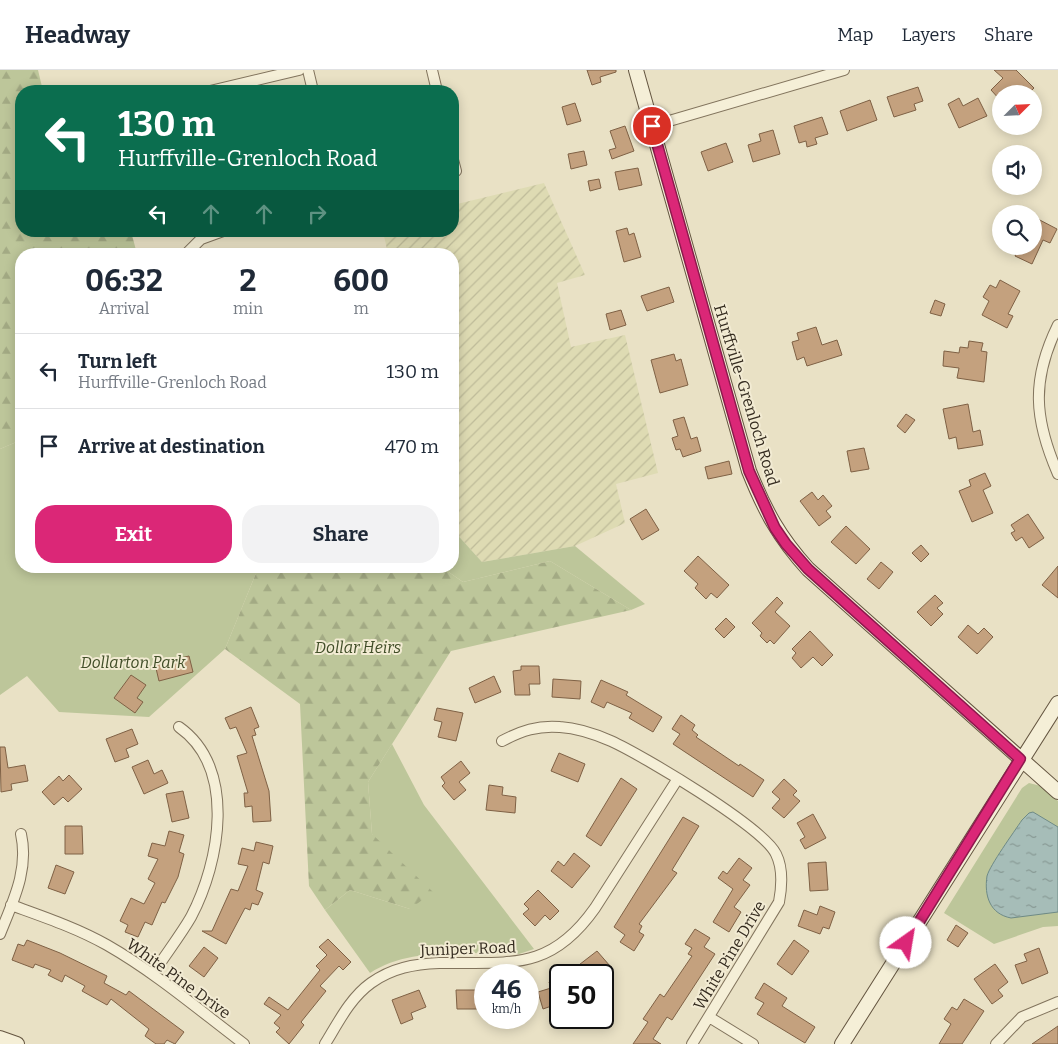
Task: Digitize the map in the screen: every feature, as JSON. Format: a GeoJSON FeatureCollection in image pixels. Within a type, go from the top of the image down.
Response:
{"type":"FeatureCollection","features":[{"type":"Feature","properties":{"kind":"main road","name":"Hurffville-Grenloch Road"},"geometry":{"type":"LineString","coordinates":[[636,70],[749,471],[775,528],[808,569],[1058,792]]}},
{"type":"Feature","properties":{"kind":"main road"},"geometry":{"type":"LineString","coordinates":[[842,1044],[970,843],[1020,759],[1058,703]]}},
{"type":"Feature","properties":{"kind":"main road"},"geometry":{"type":"LineString","coordinates":[[0,1038],[17,1044]]}},
{"type":"Feature","properties":{"kind":"street"},"geometry":{"type":"LineString","coordinates":[[235,85],[299,70]]}},
{"type":"Feature","properties":{"kind":"street"},"geometry":{"type":"LineString","coordinates":[[308,70],[312,85]]}},
{"type":"Feature","properties":{"kind":"street"},"geometry":{"type":"LineString","coordinates":[[432,70],[436,85]]}},
{"type":"Feature","properties":{"kind":"street"},"geometry":{"type":"LineString","coordinates":[[652,126],[844,70]]}},
{"type":"Feature","properties":{"kind":"street"},"geometry":{"type":"LineString","coordinates":[[192,248],[204,237]]}},
{"type":"Feature","properties":{"kind":"street"},"geometry":{"type":"LineString","coordinates":[[1058,325],[1047,347],[1039,381],[1038,412],[1047,448],[1058,474]]}},
{"type":"Feature","properties":{"kind":"street","name":"White Pine Drive"},"geometry":{"type":"LineString","coordinates":[[502,741],[516,733],[540,727],[572,729],[620,746],[760,834],[776,854],[780,868],[781,894],[775,911],[692,1044]]}},
{"type":"Feature","properties":{"kind":"street"},"geometry":{"type":"LineString","coordinates":[[152,974],[195,908],[207,876],[215,839],[217,809],[212,772],[200,746],[179,728]]}},
{"type":"Feature","properties":{"kind":"street","name":"Juniper Road"},"geometry":{"type":"LineString","coordinates":[[325,1044],[354,999],[369,984],[391,971],[421,964],[518,962],[536,957],[564,943],[581,928],[595,908],[676,780]]}},
{"type":"Feature","properties":{"kind":"street"},"geometry":{"type":"LineString","coordinates":[[0,934],[24,863],[21,834]]}},
{"type":"Feature","properties":{"kind":"street","name":"White Pine Drive"},"geometry":{"type":"LineString","coordinates":[[11,905],[89,936],[152,974],[244,1044]]}},
{"type":"Feature","properties":{"kind":"street"},"geometry":{"type":"LineString","coordinates":[[996,1044],[1022,1017],[1058,1002]]}},
{"type":"Feature","properties":{"kind":"street"},"geometry":{"type":"LineString","coordinates":[[709,1017],[753,1044]]}},
{"type":"Feature","properties":{"kind":"shaded area"},"geometry":{"type":"Polygon","coordinates":[[[544,183],[585,275],[557,283],[571,347],[625,335],[658,473],[616,484],[625,523],[575,546],[482,562],[459,537],[459,248],[387,248],[384,237],[459,237],[459,204],[544,183]]]}},
{"type":"Feature","properties":{"kind":"green space"},"geometry":{"type":"Polygon","coordinates":[[[0,70],[38,70],[42,85],[15,85],[15,237],[133,237],[135,248],[15,248],[15,443],[0,449],[0,70]]]}},
{"type":"Feature","properties":{"kind":"green space","name":"Dollarton Park"},"geometry":{"type":"Polygon","coordinates":[[[15,443],[15,573],[256,573],[225,649],[149,717],[59,712],[27,676],[0,695],[0,449],[15,443]]]}},
{"type":"Feature","properties":{"kind":"green space"},"geometry":{"type":"Polygon","coordinates":[[[459,537],[482,562],[575,546],[645,604],[631,610],[550,561],[463,582],[450,573],[459,573],[459,537]]]}},
{"type":"Feature","properties":{"kind":"green space","name":"Dollar Heirs"},"geometry":{"type":"Polygon","coordinates":[[[550,561],[631,610],[451,651],[368,782],[372,834],[433,892],[410,909],[350,890],[325,910],[309,886],[300,704],[225,649],[256,573],[450,573],[463,582],[550,561]]]}},
{"type":"Feature","properties":{"kind":"green space"},"geometry":{"type":"Polygon","coordinates":[[[392,744],[424,805],[534,949],[519,954],[442,953],[422,955],[386,964],[370,973],[325,910],[350,890],[410,909],[372,834],[368,782],[392,744]]]}},
{"type":"Feature","properties":{"kind":"green space"},"geometry":{"type":"Polygon","coordinates":[[[1029,783],[1041,786],[1058,801],[1058,926],[1043,927],[994,944],[944,913],[1022,788],[1029,783]]]}},
{"type":"Feature","properties":{"kind":"water"},"geometry":{"type":"Polygon","coordinates":[[[1033,812],[1058,827],[1058,912],[1011,918],[998,913],[990,903],[986,883],[987,876],[997,857],[1022,820],[1029,813],[1033,812]]]}},
{"type":"Feature","properties":{"kind":"building"},"geometry":{"type":"Polygon","coordinates":[[[587,70],[616,70],[616,72],[600,77],[601,82],[592,85],[587,70]]]}},
{"type":"Feature","properties":{"kind":"building"},"geometry":{"type":"Polygon","coordinates":[[[994,70],[1016,70],[1031,85],[996,85],[1003,78],[994,70]]]}},
{"type":"Feature","properties":{"kind":"building"},"geometry":{"type":"Polygon","coordinates":[[[918,87],[923,101],[914,104],[916,110],[894,117],[887,97],[918,87]]]}},
{"type":"Feature","properties":{"kind":"building"},"geometry":{"type":"Polygon","coordinates":[[[959,98],[963,106],[978,98],[987,116],[959,128],[948,104],[959,98]]]}},
{"type":"Feature","properties":{"kind":"building"},"geometry":{"type":"Polygon","coordinates":[[[870,100],[877,120],[847,131],[840,111],[870,100]]]}},
{"type":"Feature","properties":{"kind":"building"},"geometry":{"type":"Polygon","coordinates":[[[575,103],[581,121],[567,125],[562,107],[575,103]]]}},
{"type":"Feature","properties":{"kind":"building"},"geometry":{"type":"Polygon","coordinates":[[[822,117],[828,134],[815,138],[817,144],[807,147],[806,141],[799,143],[794,126],[822,117]]]}},
{"type":"Feature","properties":{"kind":"building"},"geometry":{"type":"Polygon","coordinates":[[[625,126],[634,151],[612,159],[609,150],[616,148],[610,131],[625,126]]]}},
{"type":"Feature","properties":{"kind":"building"},"geometry":{"type":"Polygon","coordinates":[[[773,130],[780,154],[753,162],[748,145],[761,141],[759,134],[773,130]]]}},
{"type":"Feature","properties":{"kind":"building"},"geometry":{"type":"Polygon","coordinates":[[[726,143],[733,162],[708,171],[701,152],[726,143]]]}},
{"type":"Feature","properties":{"kind":"building"},"geometry":{"type":"Polygon","coordinates":[[[584,151],[587,165],[571,169],[568,154],[584,151]]]}},
{"type":"Feature","properties":{"kind":"building"},"geometry":{"type":"Polygon","coordinates":[[[638,168],[642,185],[619,190],[615,172],[638,168]]]}},
{"type":"Feature","properties":{"kind":"building"},"geometry":{"type":"Polygon","coordinates":[[[599,179],[601,188],[590,191],[588,181],[599,179]]]}},
{"type":"Feature","properties":{"kind":"building"},"geometry":{"type":"Polygon","coordinates":[[[1042,221],[1057,229],[1050,243],[1043,240],[1042,242],[1042,221]]]}},
{"type":"Feature","properties":{"kind":"building"},"geometry":{"type":"Polygon","coordinates":[[[627,228],[629,235],[634,233],[641,257],[624,262],[616,231],[627,228]]]}},
{"type":"Feature","properties":{"kind":"building"},"geometry":{"type":"Polygon","coordinates":[[[1016,255],[1036,255],[1032,264],[1016,255]]]}},
{"type":"Feature","properties":{"kind":"building"},"geometry":{"type":"Polygon","coordinates":[[[1000,280],[1020,291],[1008,314],[1013,316],[1007,328],[982,315],[989,301],[983,297],[990,285],[996,288],[1000,280]]]}},
{"type":"Feature","properties":{"kind":"building"},"geometry":{"type":"Polygon","coordinates":[[[669,287],[674,302],[647,311],[641,296],[669,287]]]}},
{"type":"Feature","properties":{"kind":"building"},"geometry":{"type":"Polygon","coordinates":[[[935,300],[945,304],[941,316],[930,313],[935,300]]]}},
{"type":"Feature","properties":{"kind":"building"},"geometry":{"type":"Polygon","coordinates":[[[621,310],[626,325],[610,330],[606,314],[621,310]]]}},
{"type":"Feature","properties":{"kind":"building"},"geometry":{"type":"Polygon","coordinates":[[[816,327],[822,345],[837,340],[842,355],[807,366],[804,357],[797,360],[792,342],[799,340],[797,333],[816,327]]]}},
{"type":"Feature","properties":{"kind":"building"},"geometry":{"type":"Polygon","coordinates":[[[969,341],[983,343],[981,351],[987,352],[984,382],[957,378],[959,368],[943,366],[944,351],[959,353],[960,347],[968,348],[969,341]]]}},
{"type":"Feature","properties":{"kind":"building"},"geometry":{"type":"Polygon","coordinates":[[[674,354],[676,361],[681,359],[688,385],[660,393],[651,360],[674,354]]]}},
{"type":"Feature","properties":{"kind":"building"},"geometry":{"type":"Polygon","coordinates":[[[968,404],[973,432],[980,430],[983,445],[958,449],[956,437],[949,439],[943,409],[968,404]]]}},
{"type":"Feature","properties":{"kind":"building"},"geometry":{"type":"Polygon","coordinates":[[[906,414],[915,420],[905,433],[897,426],[906,414]]]}},
{"type":"Feature","properties":{"kind":"building"},"geometry":{"type":"Polygon","coordinates":[[[684,417],[691,439],[697,437],[701,451],[683,457],[680,449],[676,450],[672,438],[678,436],[673,420],[684,417]]]}},
{"type":"Feature","properties":{"kind":"building"},"geometry":{"type":"Polygon","coordinates":[[[864,448],[869,469],[851,472],[847,451],[864,448]]]}},
{"type":"Feature","properties":{"kind":"building"},"geometry":{"type":"Polygon","coordinates":[[[729,461],[732,474],[708,479],[705,467],[729,461]]]}},
{"type":"Feature","properties":{"kind":"building"},"geometry":{"type":"Polygon","coordinates":[[[985,473],[991,486],[983,490],[993,513],[972,522],[959,491],[971,486],[969,480],[985,473]]]}},
{"type":"Feature","properties":{"kind":"building"},"geometry":{"type":"Polygon","coordinates":[[[812,492],[818,500],[823,495],[832,506],[826,511],[831,517],[819,526],[800,501],[812,492]]]}},
{"type":"Feature","properties":{"kind":"building"},"geometry":{"type":"Polygon","coordinates":[[[646,509],[659,530],[642,540],[630,519],[646,509]]]}},
{"type":"Feature","properties":{"kind":"building"},"geometry":{"type":"Polygon","coordinates":[[[1028,514],[1044,538],[1029,548],[1022,537],[1016,541],[1011,533],[1015,531],[1011,525],[1028,514]]]}},
{"type":"Feature","properties":{"kind":"building"},"geometry":{"type":"Polygon","coordinates":[[[846,526],[870,549],[856,564],[831,542],[846,526]]]}},
{"type":"Feature","properties":{"kind":"building"},"geometry":{"type":"Polygon","coordinates":[[[921,545],[929,554],[921,562],[912,553],[921,545]]]}},
{"type":"Feature","properties":{"kind":"building"},"geometry":{"type":"Polygon","coordinates":[[[698,556],[729,585],[717,598],[711,593],[706,599],[695,588],[698,584],[684,571],[698,556]]]}},
{"type":"Feature","properties":{"kind":"building"},"geometry":{"type":"Polygon","coordinates":[[[881,562],[893,572],[879,589],[867,579],[881,562]]]}},
{"type":"Feature","properties":{"kind":"building"},"geometry":{"type":"Polygon","coordinates":[[[1058,566],[1058,598],[1042,585],[1058,566]]]}},
{"type":"Feature","properties":{"kind":"building"},"geometry":{"type":"Polygon","coordinates":[[[935,595],[943,603],[937,608],[943,614],[931,626],[917,612],[935,595]]]}},
{"type":"Feature","properties":{"kind":"building"},"geometry":{"type":"Polygon","coordinates":[[[777,597],[783,603],[775,612],[790,626],[774,644],[770,640],[767,643],[760,636],[762,633],[752,623],[777,597]]]}},
{"type":"Feature","properties":{"kind":"building"},"geometry":{"type":"Polygon","coordinates":[[[726,618],[735,627],[724,638],[715,629],[726,618]]]}},
{"type":"Feature","properties":{"kind":"building"},"geometry":{"type":"Polygon","coordinates":[[[968,625],[978,634],[984,628],[993,637],[977,654],[958,637],[968,625]]]}},
{"type":"Feature","properties":{"kind":"building"},"geometry":{"type":"Polygon","coordinates":[[[810,631],[833,655],[822,666],[813,657],[801,668],[792,658],[796,653],[792,649],[810,631]]]}},
{"type":"Feature","properties":{"kind":"building"},"geometry":{"type":"Polygon","coordinates":[[[189,656],[193,672],[159,681],[155,664],[189,656]]]}},
{"type":"Feature","properties":{"kind":"building"},"geometry":{"type":"Polygon","coordinates":[[[521,666],[539,666],[540,684],[529,684],[530,695],[515,695],[513,671],[521,670],[521,666]]]}},
{"type":"Feature","properties":{"kind":"building"},"geometry":{"type":"Polygon","coordinates":[[[131,675],[146,685],[137,698],[143,702],[135,713],[114,698],[131,675]]]}},
{"type":"Feature","properties":{"kind":"building"},"geometry":{"type":"Polygon","coordinates":[[[494,676],[501,692],[475,703],[469,688],[494,676]]]}},
{"type":"Feature","properties":{"kind":"building"},"geometry":{"type":"Polygon","coordinates":[[[553,679],[581,681],[580,699],[552,697],[553,679]]]}},
{"type":"Feature","properties":{"kind":"building"},"geometry":{"type":"Polygon","coordinates":[[[601,680],[628,692],[626,695],[662,717],[653,732],[629,718],[632,713],[607,702],[604,708],[591,702],[601,680]]]}},
{"type":"Feature","properties":{"kind":"building"},"geometry":{"type":"Polygon","coordinates":[[[251,707],[259,727],[254,729],[256,735],[252,736],[269,791],[271,821],[253,822],[252,806],[245,807],[244,793],[248,793],[237,756],[247,753],[236,727],[230,729],[225,718],[251,707]]]}},
{"type":"Feature","properties":{"kind":"building"},"geometry":{"type":"Polygon","coordinates":[[[437,708],[463,713],[456,741],[438,737],[442,722],[434,720],[437,708]]]}},
{"type":"Feature","properties":{"kind":"building"},"geometry":{"type":"Polygon","coordinates":[[[681,715],[695,725],[692,730],[698,735],[696,737],[739,766],[740,764],[764,780],[753,797],[673,744],[680,734],[672,729],[681,715]]]}},
{"type":"Feature","properties":{"kind":"building"},"geometry":{"type":"Polygon","coordinates":[[[132,729],[138,744],[126,749],[129,757],[115,762],[106,739],[132,729]]]}},
{"type":"Feature","properties":{"kind":"building"},"geometry":{"type":"Polygon","coordinates":[[[0,747],[5,747],[8,768],[25,765],[28,781],[11,784],[12,790],[1,792],[0,747]]]}},
{"type":"Feature","properties":{"kind":"building"},"geometry":{"type":"Polygon","coordinates":[[[559,753],[585,764],[578,782],[551,771],[559,753]]]}},
{"type":"Feature","properties":{"kind":"building"},"geometry":{"type":"Polygon","coordinates":[[[148,760],[154,774],[162,770],[168,783],[144,794],[132,767],[148,760]]]}},
{"type":"Feature","properties":{"kind":"building"},"geometry":{"type":"Polygon","coordinates":[[[461,761],[470,773],[459,782],[466,790],[454,800],[442,786],[445,783],[441,777],[461,761]]]}},
{"type":"Feature","properties":{"kind":"building"},"geometry":{"type":"Polygon","coordinates":[[[69,775],[82,789],[68,802],[63,797],[54,805],[42,792],[59,776],[63,781],[69,775]]]}},
{"type":"Feature","properties":{"kind":"building"},"geometry":{"type":"Polygon","coordinates":[[[621,778],[637,789],[601,846],[586,836],[621,778]]]}},
{"type":"Feature","properties":{"kind":"building"},"geometry":{"type":"Polygon","coordinates":[[[784,779],[797,791],[793,795],[800,801],[784,818],[772,808],[780,799],[772,792],[784,779]]]}},
{"type":"Feature","properties":{"kind":"building"},"geometry":{"type":"Polygon","coordinates":[[[489,785],[503,787],[502,795],[516,797],[515,813],[486,810],[489,785]]]}},
{"type":"Feature","properties":{"kind":"building"},"geometry":{"type":"Polygon","coordinates":[[[183,791],[189,818],[172,822],[166,794],[183,791]]]}},
{"type":"Feature","properties":{"kind":"building"},"geometry":{"type":"Polygon","coordinates":[[[813,814],[826,838],[805,849],[800,840],[805,837],[797,823],[813,814]]]}},
{"type":"Feature","properties":{"kind":"building"},"geometry":{"type":"Polygon","coordinates":[[[683,817],[699,826],[672,870],[677,873],[639,924],[642,926],[639,932],[644,935],[634,951],[620,942],[625,935],[614,927],[683,817]]]}},
{"type":"Feature","properties":{"kind":"building"},"geometry":{"type":"Polygon","coordinates":[[[65,826],[82,826],[83,854],[65,854],[65,826]]]}},
{"type":"Feature","properties":{"kind":"building"},"geometry":{"type":"Polygon","coordinates":[[[169,831],[184,835],[179,852],[184,854],[178,877],[165,903],[162,902],[152,925],[145,922],[138,937],[125,932],[128,925],[120,921],[131,898],[144,904],[155,883],[148,879],[158,859],[148,856],[152,843],[165,846],[169,831]]]}},
{"type":"Feature","properties":{"kind":"building"},"geometry":{"type":"Polygon","coordinates":[[[256,842],[273,846],[269,864],[263,862],[256,890],[263,893],[258,905],[252,903],[250,910],[245,908],[226,944],[202,931],[212,931],[231,889],[238,891],[248,866],[238,864],[242,848],[254,851],[256,842]]]}},
{"type":"Feature","properties":{"kind":"building"},"geometry":{"type":"Polygon","coordinates":[[[574,853],[590,866],[572,888],[551,871],[558,861],[564,866],[574,853]]]}},
{"type":"Feature","properties":{"kind":"building"},"geometry":{"type":"Polygon","coordinates":[[[739,858],[752,868],[743,880],[750,885],[734,907],[741,912],[729,932],[713,922],[733,889],[718,878],[723,871],[727,874],[739,858]]]}},
{"type":"Feature","properties":{"kind":"building"},"geometry":{"type":"Polygon","coordinates":[[[826,862],[828,890],[810,891],[808,863],[826,862]]]}},
{"type":"Feature","properties":{"kind":"building"},"geometry":{"type":"Polygon","coordinates":[[[56,865],[74,872],[65,894],[48,888],[56,865]]]}},
{"type":"Feature","properties":{"kind":"building"},"geometry":{"type":"Polygon","coordinates":[[[538,890],[559,911],[550,920],[545,915],[535,926],[523,914],[529,909],[524,904],[538,890]]]}},
{"type":"Feature","properties":{"kind":"building"},"geometry":{"type":"Polygon","coordinates":[[[820,906],[835,912],[829,929],[823,927],[820,934],[798,926],[804,910],[817,915],[820,906]]]}},
{"type":"Feature","properties":{"kind":"building"},"geometry":{"type":"Polygon","coordinates":[[[956,925],[968,933],[958,947],[947,940],[956,925]]]}},
{"type":"Feature","properties":{"kind":"building"},"geometry":{"type":"Polygon","coordinates":[[[695,929],[710,938],[704,947],[715,954],[672,1020],[667,1017],[653,1039],[661,1044],[633,1044],[648,1022],[643,1019],[660,994],[664,997],[692,956],[688,954],[692,948],[685,944],[695,929]]]}},
{"type":"Feature","properties":{"kind":"building"},"geometry":{"type":"Polygon","coordinates":[[[328,939],[351,962],[343,970],[339,966],[320,986],[326,991],[301,1022],[304,1025],[289,1044],[276,1032],[280,1028],[274,1023],[281,1015],[264,1004],[269,997],[288,1010],[320,970],[316,966],[327,955],[319,947],[328,939]]]}},
{"type":"Feature","properties":{"kind":"building"},"geometry":{"type":"Polygon","coordinates":[[[27,940],[60,953],[107,976],[104,983],[126,995],[129,991],[184,1032],[175,1044],[167,1040],[164,1044],[156,1044],[145,1036],[149,1029],[111,999],[107,1005],[82,991],[85,986],[65,975],[62,982],[48,975],[51,970],[35,964],[33,968],[12,960],[18,944],[24,946],[27,940]]]}},
{"type":"Feature","properties":{"kind":"building"},"geometry":{"type":"Polygon","coordinates":[[[794,940],[809,951],[792,975],[777,964],[794,940]]]}},
{"type":"Feature","properties":{"kind":"building"},"geometry":{"type":"Polygon","coordinates":[[[204,947],[218,958],[204,977],[189,966],[204,947]]]}},
{"type":"Feature","properties":{"kind":"building"},"geometry":{"type":"Polygon","coordinates":[[[1039,948],[1048,973],[1022,984],[1015,965],[1027,961],[1024,954],[1039,948]]]}},
{"type":"Feature","properties":{"kind":"building"},"geometry":{"type":"Polygon","coordinates":[[[597,951],[608,964],[580,964],[597,951]]]}},
{"type":"Feature","properties":{"kind":"building"},"geometry":{"type":"Polygon","coordinates":[[[995,964],[1008,982],[998,990],[1003,996],[992,1004],[974,979],[995,964]]]}},
{"type":"Feature","properties":{"kind":"building"},"geometry":{"type":"Polygon","coordinates":[[[764,983],[787,998],[782,1006],[815,1027],[805,1043],[757,1014],[764,1003],[755,998],[764,983]]]}},
{"type":"Feature","properties":{"kind":"building"},"geometry":{"type":"Polygon","coordinates":[[[549,989],[549,1007],[543,1009],[539,992],[549,989]]]}},
{"type":"Feature","properties":{"kind":"building"},"geometry":{"type":"Polygon","coordinates":[[[419,990],[426,1007],[411,1013],[413,1019],[401,1024],[392,1000],[419,990]]]}},
{"type":"Feature","properties":{"kind":"building"},"geometry":{"type":"Polygon","coordinates":[[[456,990],[474,990],[474,1009],[457,1009],[456,990]]]}},
{"type":"Feature","properties":{"kind":"building"},"geometry":{"type":"Polygon","coordinates":[[[964,999],[984,1011],[962,1044],[939,1044],[951,1024],[944,1019],[952,1007],[957,1010],[964,999]]]}},
{"type":"Feature","properties":{"kind":"building"},"geometry":{"type":"Polygon","coordinates":[[[1058,1026],[1058,1044],[1032,1044],[1058,1026]]]}},
{"type":"Feature","properties":{"kind":"route"},"geometry":{"type":"LineString","coordinates":[[652,126],[749,471],[775,528],[808,569],[1020,759],[970,843],[906,943]]}}]}
